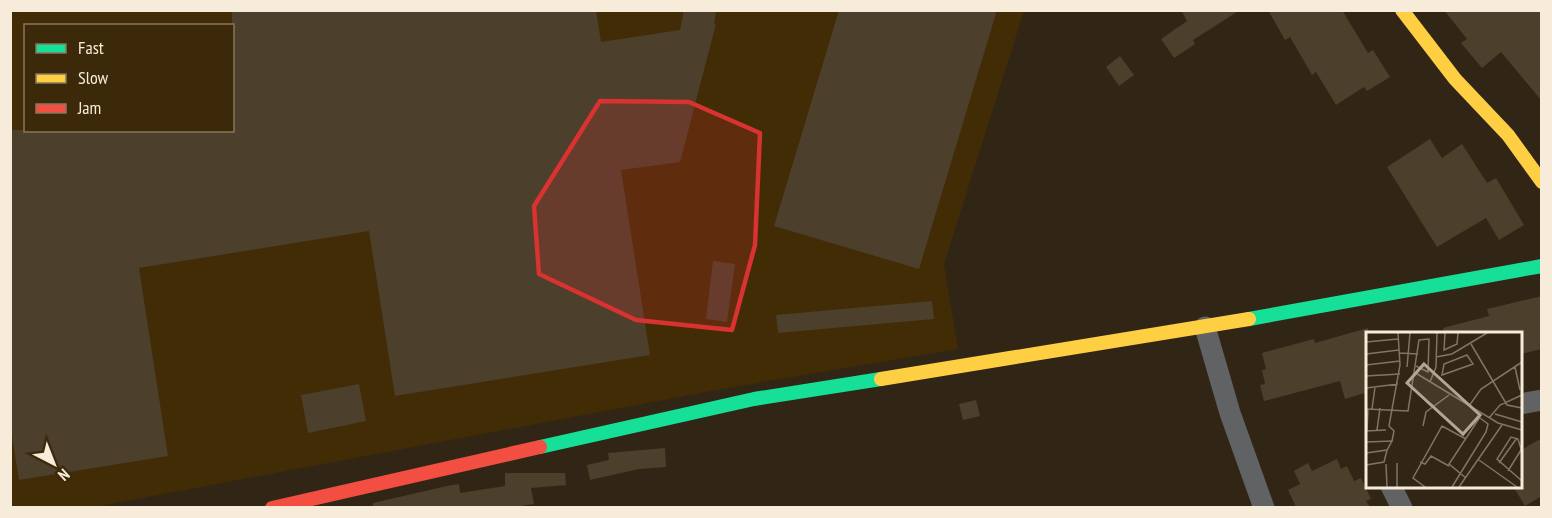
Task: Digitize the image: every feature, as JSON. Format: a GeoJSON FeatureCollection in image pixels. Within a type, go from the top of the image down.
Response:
{"type":"FeatureCollection","features":[{"type":"Feature","properties":{"kind":"street"},"geometry":{"type":"LineString","coordinates":[[1402,10],[1455,79],[1508,135],[1542,182]]}},
{"type":"Feature","properties":{"kind":"street"},"geometry":{"type":"LineString","coordinates":[[272,507],[304,503],[754,399],[1205,327],[1542,266]]}},
{"type":"Feature","properties":{"kind":"street"},"geometry":{"type":"LineString","coordinates":[[1205,327],[1230,413],[1264,507]]}},
{"type":"Feature","properties":{"kind":"street"},"geometry":{"type":"LineString","coordinates":[[1522,404],[1542,400]]}},
{"type":"Feature","properties":{"kind":"street"},"geometry":{"type":"LineString","coordinates":[[1392,488],[1402,507]]}},
{"type":"Feature","properties":{"kind":"highlighted area"},"geometry":{"type":"Polygon","coordinates":[[[600,101],[689,102],[760,133],[755,245],[732,330],[636,320],[539,274],[534,206],[600,101]]]}},
{"type":"Feature","properties":{"kind":"shaded area"},"geometry":{"type":"Polygon","coordinates":[[[10,11],[1024,11],[944,264],[958,349],[711,391],[89,508],[11,507],[10,11]]]}},
{"type":"Feature","properties":{"kind":"building"},"geometry":{"type":"Polygon","coordinates":[[[232,10],[596,10],[601,42],[680,30],[684,10],[716,10],[714,25],[716,24],[680,162],[621,170],[650,355],[395,396],[369,231],[139,268],[168,456],[19,480],[10,424],[10,130],[24,130],[24,132],[234,132],[234,24],[232,24],[232,10]]]}},
{"type":"Feature","properties":{"kind":"building"},"geometry":{"type":"Polygon","coordinates":[[[839,10],[997,10],[919,269],[774,226],[839,10]]]}},
{"type":"Feature","properties":{"kind":"building"},"geometry":{"type":"Polygon","coordinates":[[[1181,10],[1240,10],[1193,40],[1195,44],[1174,58],[1161,39],[1187,21],[1181,10]]]}},
{"type":"Feature","properties":{"kind":"building"},"geometry":{"type":"Polygon","coordinates":[[[1268,10],[1342,10],[1368,53],[1373,50],[1390,77],[1367,91],[1364,87],[1336,105],[1316,72],[1312,75],[1290,37],[1285,40],[1268,10]]]}},
{"type":"Feature","properties":{"kind":"building"},"geometry":{"type":"Polygon","coordinates":[[[1444,10],[1542,10],[1542,101],[1501,52],[1482,68],[1461,43],[1467,39],[1444,10]]]}},
{"type":"Feature","properties":{"kind":"building"},"geometry":{"type":"Polygon","coordinates":[[[1120,56],[1134,75],[1119,86],[1106,67],[1120,56]]]}},
{"type":"Feature","properties":{"kind":"building"},"geometry":{"type":"Polygon","coordinates":[[[1430,139],[1442,158],[1462,144],[1487,183],[1496,178],[1524,225],[1499,240],[1486,218],[1437,247],[1387,167],[1430,139]]]}},
{"type":"Feature","properties":{"kind":"building"},"geometry":{"type":"Polygon","coordinates":[[[713,261],[735,264],[727,322],[706,319],[713,261]]]}},
{"type":"Feature","properties":{"kind":"building"},"geometry":{"type":"Polygon","coordinates":[[[1542,296],[1542,349],[1522,354],[1522,332],[1444,332],[1443,328],[1489,316],[1487,309],[1542,296]]]}},
{"type":"Feature","properties":{"kind":"building"},"geometry":{"type":"Polygon","coordinates":[[[932,301],[934,319],[778,333],[776,315],[932,301]]]}},
{"type":"Feature","properties":{"kind":"building"},"geometry":{"type":"Polygon","coordinates":[[[1368,328],[1366,332],[1366,393],[1345,399],[1340,381],[1264,401],[1260,385],[1265,384],[1262,370],[1266,369],[1262,353],[1314,339],[1315,343],[1368,328]]]}},
{"type":"Feature","properties":{"kind":"building"},"geometry":{"type":"Polygon","coordinates":[[[359,384],[366,421],[308,433],[301,395],[359,384]]]}},
{"type":"Feature","properties":{"kind":"building"},"geometry":{"type":"Polygon","coordinates":[[[976,400],[980,416],[963,420],[959,404],[976,400]]]}},
{"type":"Feature","properties":{"kind":"building"},"geometry":{"type":"Polygon","coordinates":[[[1542,438],[1542,496],[1525,506],[1514,488],[1522,488],[1522,449],[1542,438]]]}},
{"type":"Feature","properties":{"kind":"building"},"geometry":{"type":"Polygon","coordinates":[[[665,448],[666,467],[639,469],[590,480],[587,465],[609,460],[608,453],[665,448]]]}},
{"type":"Feature","properties":{"kind":"building"},"geometry":{"type":"Polygon","coordinates":[[[1337,459],[1341,469],[1347,466],[1354,481],[1361,478],[1371,499],[1366,501],[1370,507],[1296,507],[1288,490],[1300,484],[1294,471],[1308,463],[1312,471],[1337,459]]]}},
{"type":"Feature","properties":{"kind":"building"},"geometry":{"type":"Polygon","coordinates":[[[505,473],[565,473],[566,485],[531,488],[534,504],[514,507],[373,507],[373,503],[459,484],[460,493],[505,486],[505,473]]]}},
{"type":"Feature","properties":{"kind":"traffic: fast"},"geometry":{"type":"LineString","coordinates":[[1249,319],[1542,266]]}},
{"type":"Feature","properties":{"kind":"traffic: fast"},"geometry":{"type":"LineString","coordinates":[[540,447],[754,399],[881,379]]}},
{"type":"Feature","properties":{"kind":"traffic: slow"},"geometry":{"type":"LineString","coordinates":[[1402,10],[1455,79],[1508,135],[1542,182]]}},
{"type":"Feature","properties":{"kind":"traffic: slow"},"geometry":{"type":"LineString","coordinates":[[881,379],[1249,319]]}},
{"type":"Feature","properties":{"kind":"traffic: jam"},"geometry":{"type":"LineString","coordinates":[[272,508],[540,447]]}}]}
